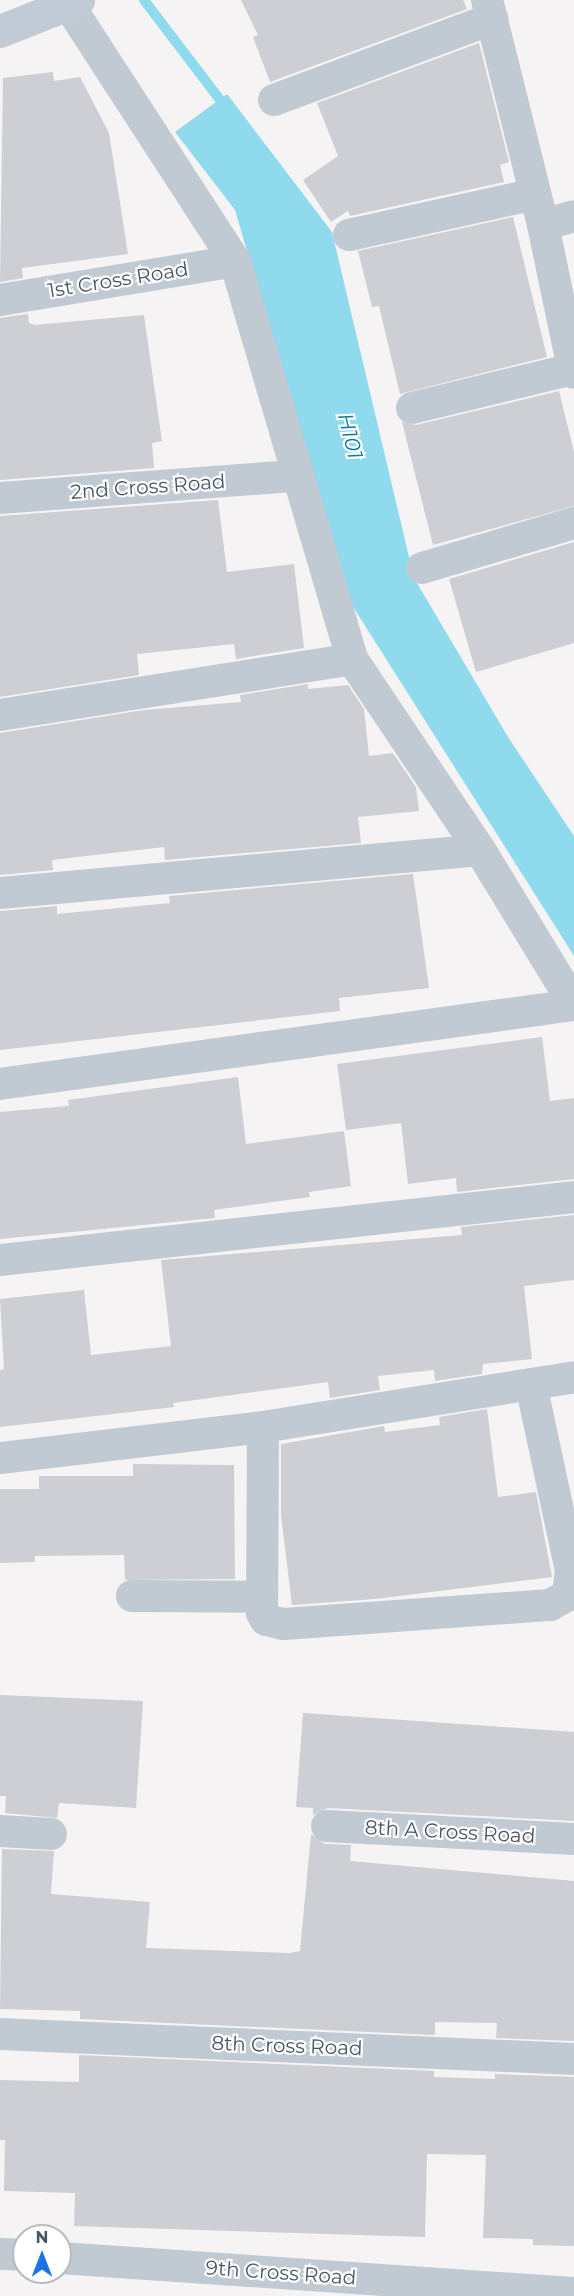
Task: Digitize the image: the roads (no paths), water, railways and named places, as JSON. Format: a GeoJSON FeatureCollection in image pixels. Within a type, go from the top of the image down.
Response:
{"type":"FeatureCollection","features":[{"type":"Feature","properties":{"kind":"street"},"geometry":{"type":"LineString","coordinates":[[0,31],[73,2],[235,261],[296,476],[352,659],[480,850],[574,1005],[0,1084]]}},
{"type":"Feature","properties":{"kind":"street"},"geometry":{"type":"LineString","coordinates":[[273,100],[489,10],[543,225],[574,371],[412,408]]}},
{"type":"Feature","properties":{"kind":"street"},"geometry":{"type":"LineString","coordinates":[[350,235],[535,194]]}},
{"type":"Feature","properties":{"kind":"street"},"geometry":{"type":"LineString","coordinates":[[543,225],[574,216]]}},
{"type":"Feature","properties":{"kind":"street","name":"1st Cross Road"},"geometry":{"type":"LineString","coordinates":[[0,300],[235,261]]}},
{"type":"Feature","properties":{"kind":"street","name":"2nd Cross Road"},"geometry":{"type":"LineString","coordinates":[[0,498],[296,476]]}},
{"type":"Feature","properties":{"kind":"street"},"geometry":{"type":"LineString","coordinates":[[422,568],[574,523]]}},
{"type":"Feature","properties":{"kind":"street"},"geometry":{"type":"LineString","coordinates":[[0,715],[352,659]]}},
{"type":"Feature","properties":{"kind":"street"},"geometry":{"type":"LineString","coordinates":[[0,893],[480,850]]}},
{"type":"Feature","properties":{"kind":"street"},"geometry":{"type":"LineString","coordinates":[[0,1260],[574,1197]]}},
{"type":"Feature","properties":{"kind":"street"},"geometry":{"type":"LineString","coordinates":[[0,1458],[263,1427],[574,1377]]}},
{"type":"Feature","properties":{"kind":"street"},"geometry":{"type":"LineString","coordinates":[[263,1427],[262,1597],[266,1620],[284,1624],[562,1602],[568,1594],[571,1571],[531,1384]]}},
{"type":"Feature","properties":{"kind":"street"},"geometry":{"type":"LineString","coordinates":[[132,1596],[262,1597]]}},
{"type":"Feature","properties":{"kind":"street","name":"8th A Cross Road"},"geometry":{"type":"LineString","coordinates":[[327,1826],[574,1839]]}},
{"type":"Feature","properties":{"kind":"street"},"geometry":{"type":"LineString","coordinates":[[0,1831],[51,1834]]}},
{"type":"Feature","properties":{"kind":"street","name":"8th Cross Road"},"geometry":{"type":"LineString","coordinates":[[0,2034],[574,2059]]}},
{"type":"Feature","properties":{"kind":"street","name":"9th Cross Road"},"geometry":{"type":"LineString","coordinates":[[72,2259],[574,2293]]}},
{"type":"Feature","properties":{"kind":"water"},"geometry":{"type":"Polygon","coordinates":[[[227,94],[332,232],[414,578],[508,737],[574,836],[574,956],[350,602],[235,210],[175,132],[227,94]]]}},
{"type":"Feature","properties":{"kind":"waterway","name":"H101"},"geometry":{"type":"LineString","coordinates":[[144,0],[227,109]]}}]}
